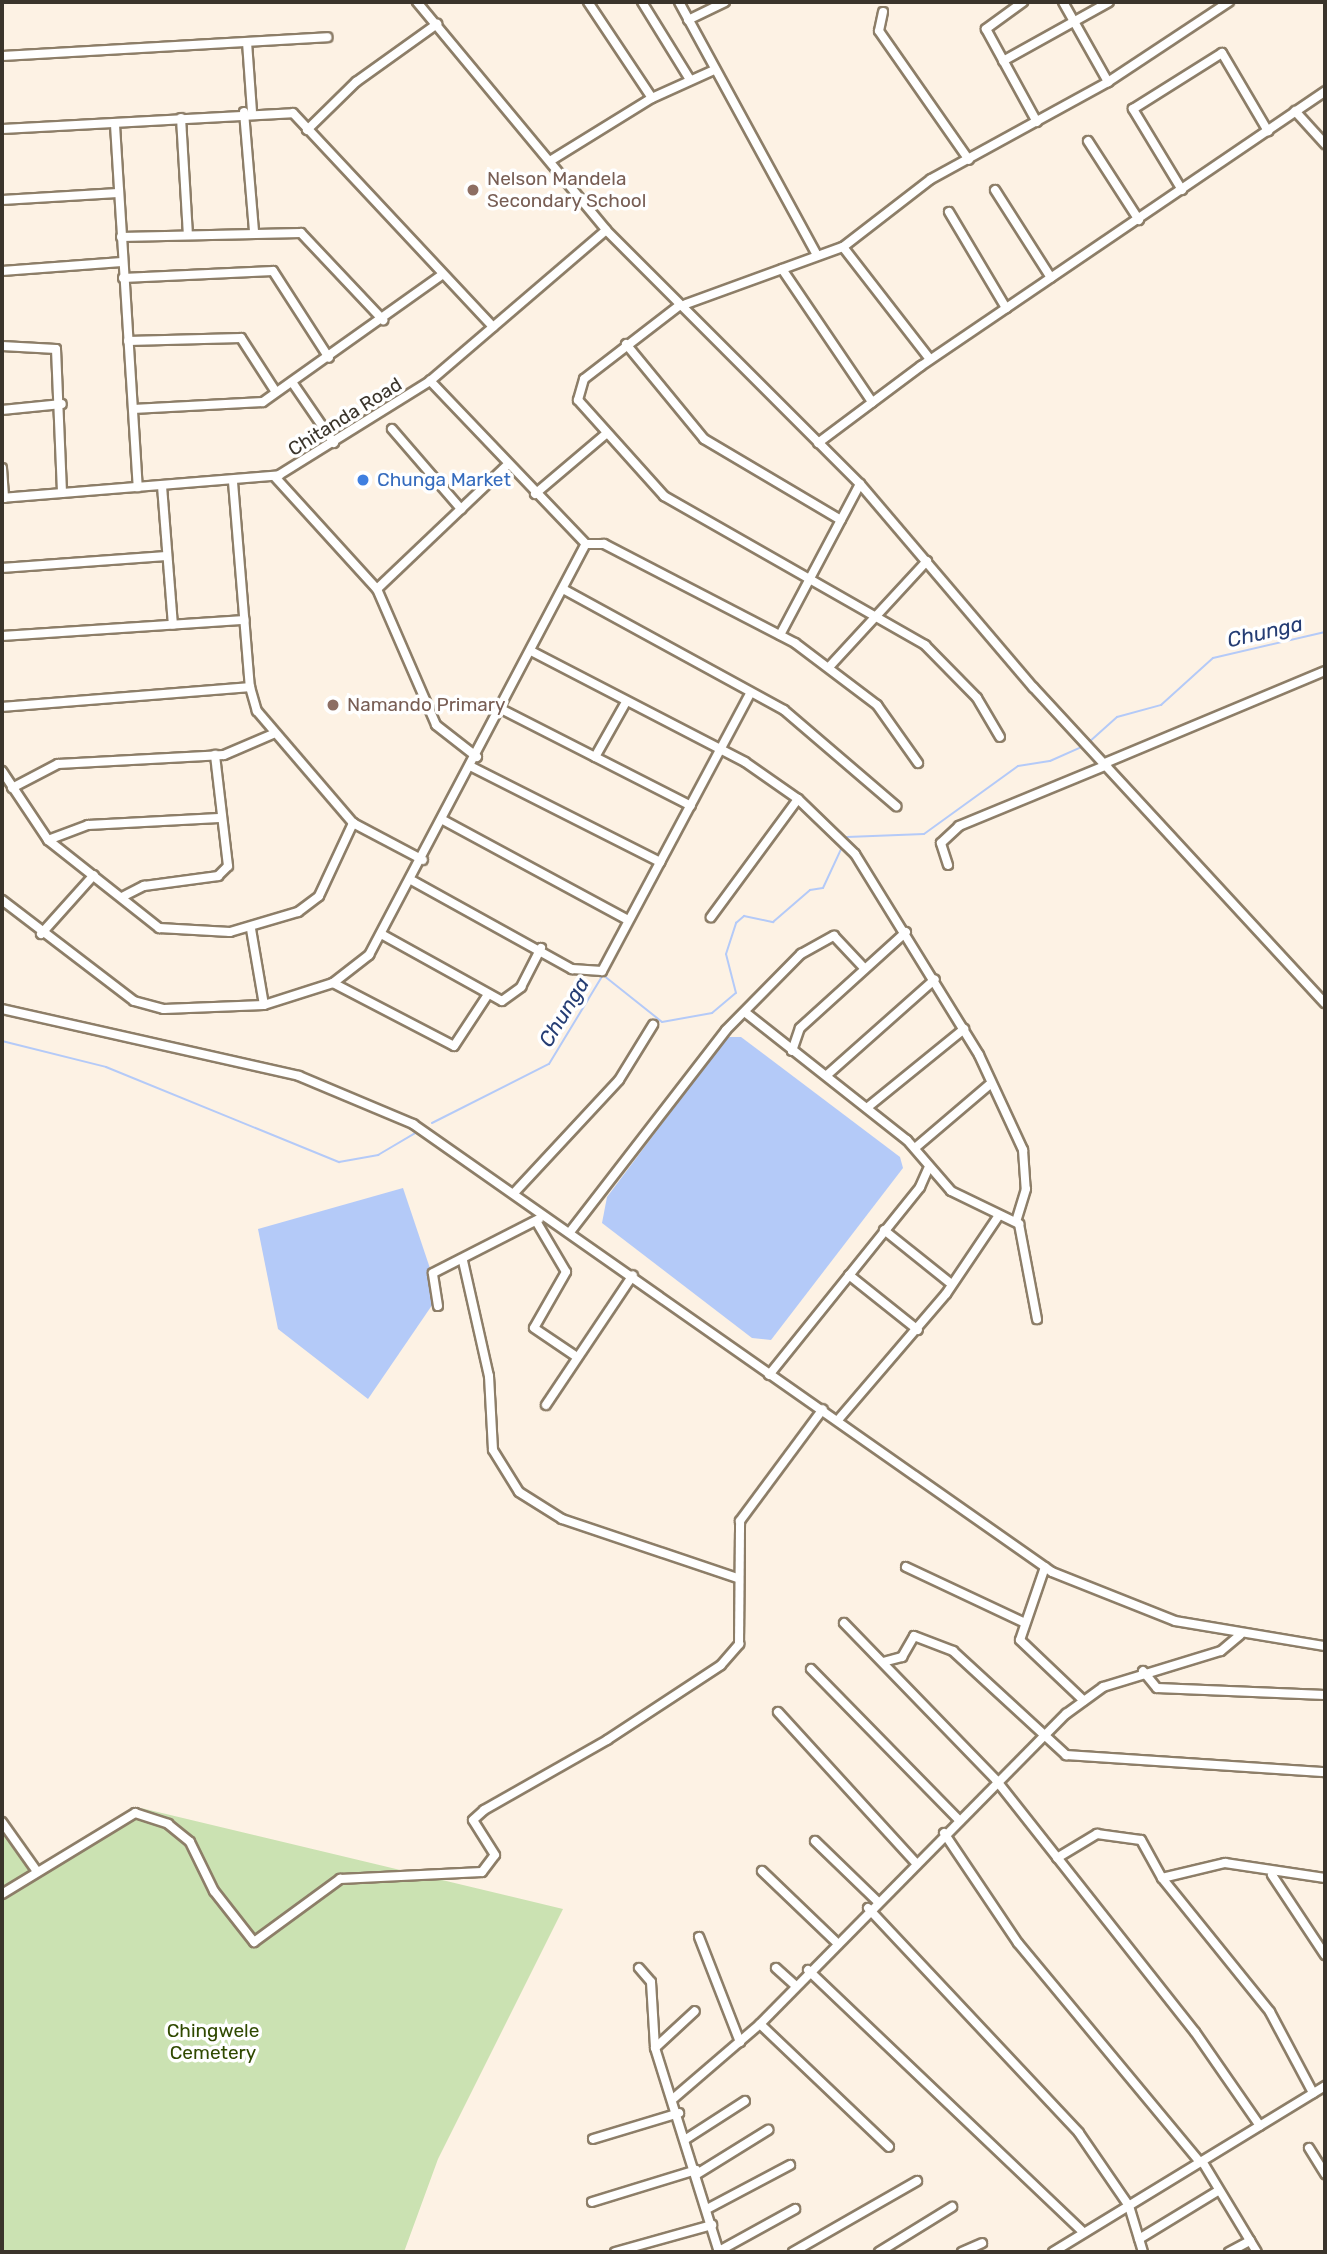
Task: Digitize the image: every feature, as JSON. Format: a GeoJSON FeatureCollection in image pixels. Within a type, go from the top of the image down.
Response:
{"type":"FeatureCollection","features":[{"type":"Feature","properties":{"kind":"street"},"geometry":{"type":"LineString","coordinates":[[417,2],[606,230],[683,304],[860,484],[1079,736],[1325,1003]]}},
{"type":"Feature","properties":{"kind":"street"},"geometry":{"type":"LineString","coordinates":[[588,2],[652,98]]}},
{"type":"Feature","properties":{"kind":"street"},"geometry":{"type":"LineString","coordinates":[[642,2],[690,78]]}},
{"type":"Feature","properties":{"kind":"street"},"geometry":{"type":"LineString","coordinates":[[679,2],[712,71],[817,255]]}},
{"type":"Feature","properties":{"kind":"street"},"geometry":{"type":"LineString","coordinates":[[688,20],[725,2]]}},
{"type":"Feature","properties":{"kind":"street"},"geometry":{"type":"LineString","coordinates":[[1023,2],[1008,5],[986,27],[1037,122]]}},
{"type":"Feature","properties":{"kind":"street"},"geometry":{"type":"LineString","coordinates":[[1063,2],[1108,82]]}},
{"type":"Feature","properties":{"kind":"street"},"geometry":{"type":"LineString","coordinates":[[1003,61],[1109,2]]}},
{"type":"Feature","properties":{"kind":"street"},"geometry":{"type":"LineString","coordinates":[[1000,737],[963,683],[925,645],[882,616],[664,496],[607,433],[576,389],[626,344],[683,304],[843,247],[931,179],[1108,82],[1229,2]]}},
{"type":"Feature","properties":{"kind":"street"},"geometry":{"type":"LineString","coordinates":[[883,12],[879,31],[969,160]]}},
{"type":"Feature","properties":{"kind":"street"},"geometry":{"type":"LineString","coordinates":[[307,130],[356,82],[437,24]]}},
{"type":"Feature","properties":{"kind":"street"},"geometry":{"type":"LineString","coordinates":[[2,56],[327,37]]}},
{"type":"Feature","properties":{"kind":"street"},"geometry":{"type":"LineString","coordinates":[[247,42],[254,232]]}},
{"type":"Feature","properties":{"kind":"street"},"geometry":{"type":"LineString","coordinates":[[1182,190],[1132,114],[1142,102],[1222,52],[1268,131]]}},
{"type":"Feature","properties":{"kind":"street"},"geometry":{"type":"LineString","coordinates":[[550,161],[652,98],[690,78],[712,71]]}},
{"type":"Feature","properties":{"kind":"street"},"geometry":{"type":"LineString","coordinates":[[818,443],[930,359],[1139,220],[1325,91]]}},
{"type":"Feature","properties":{"kind":"street"},"geometry":{"type":"LineString","coordinates":[[2,129],[115,125],[248,111],[293,113],[440,276],[493,327]]}},
{"type":"Feature","properties":{"kind":"street"},"geometry":{"type":"LineString","coordinates":[[1295,111],[1325,144]]}},
{"type":"Feature","properties":{"kind":"street"},"geometry":{"type":"LineString","coordinates":[[181,118],[188,234]]}},
{"type":"Feature","properties":{"kind":"street"},"geometry":{"type":"LineString","coordinates":[[115,125],[138,487]]}},
{"type":"Feature","properties":{"kind":"street"},"geometry":{"type":"LineString","coordinates":[[1088,141],[1139,220]]}},
{"type":"Feature","properties":{"kind":"street"},"geometry":{"type":"LineString","coordinates":[[995,190],[1051,278]]}},
{"type":"Feature","properties":{"kind":"street"},"geometry":{"type":"LineString","coordinates":[[2,200],[118,193]]}},
{"type":"Feature","properties":{"kind":"street"},"geometry":{"type":"LineString","coordinates":[[949,212],[1006,308]]}},
{"type":"Feature","properties":{"kind":"street","name":"Chitanda Road"},"geometry":{"type":"LineString","coordinates":[[3,498],[275,477],[334,443],[430,381],[606,230]]}},
{"type":"Feature","properties":{"kind":"street"},"geometry":{"type":"LineString","coordinates":[[121,237],[254,232],[309,237],[383,320]]}},
{"type":"Feature","properties":{"kind":"street"},"geometry":{"type":"LineString","coordinates":[[843,247],[930,359]]}},
{"type":"Feature","properties":{"kind":"street"},"geometry":{"type":"LineString","coordinates":[[2,271],[122,261]]}},
{"type":"Feature","properties":{"kind":"street"},"geometry":{"type":"LineString","coordinates":[[782,269],[872,402]]}},
{"type":"Feature","properties":{"kind":"street"},"geometry":{"type":"LineString","coordinates":[[123,278],[273,271],[329,358]]}},
{"type":"Feature","properties":{"kind":"street"},"geometry":{"type":"LineString","coordinates":[[133,409],[247,406],[276,392],[329,358],[440,276]]}},
{"type":"Feature","properties":{"kind":"street"},"geometry":{"type":"LineString","coordinates":[[128,341],[241,338],[276,392]]}},
{"type":"Feature","properties":{"kind":"street"},"geometry":{"type":"LineString","coordinates":[[626,344],[704,439],[841,520]]}},
{"type":"Feature","properties":{"kind":"street"},"geometry":{"type":"LineString","coordinates":[[2,346],[54,345],[62,404],[62,493]]}},
{"type":"Feature","properties":{"kind":"street"},"geometry":{"type":"LineString","coordinates":[[430,381],[507,465],[586,544],[604,544],[780,635],[830,666],[884,712],[918,763]]}},
{"type":"Feature","properties":{"kind":"street"},"geometry":{"type":"LineString","coordinates":[[292,382],[334,443]]}},
{"type":"Feature","properties":{"kind":"street"},"geometry":{"type":"LineString","coordinates":[[2,410],[62,404]]}},
{"type":"Feature","properties":{"kind":"street"},"geometry":{"type":"LineString","coordinates":[[392,429],[461,509]]}},
{"type":"Feature","properties":{"kind":"street"},"geometry":{"type":"LineString","coordinates":[[535,494],[607,433]]}},
{"type":"Feature","properties":{"kind":"street"},"geometry":{"type":"LineString","coordinates":[[377,589],[507,465]]}},
{"type":"Feature","properties":{"kind":"street"},"geometry":{"type":"LineString","coordinates":[[2,468],[3,498]]}},
{"type":"Feature","properties":{"kind":"street"},"geometry":{"type":"LineString","coordinates":[[275,477],[377,589],[436,725],[477,757]]}},
{"type":"Feature","properties":{"kind":"street"},"geometry":{"type":"LineString","coordinates":[[233,482],[250,687],[273,734],[353,823],[423,860]]}},
{"type":"Feature","properties":{"kind":"street"},"geometry":{"type":"LineString","coordinates":[[780,635],[813,578],[860,484]]}},
{"type":"Feature","properties":{"kind":"street"},"geometry":{"type":"LineString","coordinates":[[162,486],[173,625]]}},
{"type":"Feature","properties":{"kind":"street"},"geometry":{"type":"LineString","coordinates":[[2,900],[41,934],[140,1004],[206,1011],[264,1005],[333,984],[359,967],[383,935],[586,544]]}},
{"type":"Feature","properties":{"kind":"street"},"geometry":{"type":"LineString","coordinates":[[2,568],[166,556]]}},
{"type":"Feature","properties":{"kind":"street"},"geometry":{"type":"LineString","coordinates":[[830,666],[882,616],[927,561]]}},
{"type":"Feature","properties":{"kind":"street"},"geometry":{"type":"LineString","coordinates":[[563,589],[798,719],[897,806]]}},
{"type":"Feature","properties":{"kind":"street"},"geometry":{"type":"LineString","coordinates":[[2,636],[244,620]]}},
{"type":"Feature","properties":{"kind":"street"},"geometry":{"type":"LineString","coordinates":[[531,651],[720,751],[798,799],[855,854],[964,1029],[1023,1150],[1026,1189],[1016,1222],[1031,1262],[1037,1319]]}},
{"type":"Feature","properties":{"kind":"street"},"geometry":{"type":"LineString","coordinates":[[948,865],[941,843],[959,826],[1325,671]]}},
{"type":"Feature","properties":{"kind":"street"},"geometry":{"type":"LineString","coordinates":[[2,707],[250,687]]}},
{"type":"Feature","properties":{"kind":"street"},"geometry":{"type":"LineString","coordinates":[[413,881],[594,974],[602,971],[750,694]]}},
{"type":"Feature","properties":{"kind":"street"},"geometry":{"type":"LineString","coordinates":[[595,757],[626,702]]}},
{"type":"Feature","properties":{"kind":"street"},"geometry":{"type":"LineString","coordinates":[[501,709],[691,806]]}},
{"type":"Feature","properties":{"kind":"street"},"geometry":{"type":"LineString","coordinates":[[12,788],[58,764],[244,751],[273,734]]}},
{"type":"Feature","properties":{"kind":"street"},"geometry":{"type":"LineString","coordinates":[[122,897],[144,886],[218,876],[229,863],[219,818],[215,755]]}},
{"type":"Feature","properties":{"kind":"street"},"geometry":{"type":"LineString","coordinates":[[472,766],[660,862]]}},
{"type":"Feature","properties":{"kind":"street"},"geometry":{"type":"LineString","coordinates":[[2,771],[48,840],[159,928],[251,929],[312,904],[353,823]]}},
{"type":"Feature","properties":{"kind":"street"},"geometry":{"type":"LineString","coordinates":[[711,917],[798,799]]}},
{"type":"Feature","properties":{"kind":"street"},"geometry":{"type":"LineString","coordinates":[[48,840],[88,825],[219,818]]}},
{"type":"Feature","properties":{"kind":"street"},"geometry":{"type":"LineString","coordinates":[[443,820],[628,920]]}},
{"type":"Feature","properties":{"kind":"street"},"geometry":{"type":"LineString","coordinates":[[41,934],[94,875]]}},
{"type":"Feature","properties":{"kind":"street"},"geometry":{"type":"LineString","coordinates":[[251,929],[264,1005]]}},
{"type":"Feature","properties":{"kind":"street"},"geometry":{"type":"LineString","coordinates":[[792,1051],[800,1028],[906,932]]}},
{"type":"Feature","properties":{"kind":"street"},"geometry":{"type":"LineString","coordinates":[[383,935],[487,996],[513,996],[541,948]]}},
{"type":"Feature","properties":{"kind":"street"},"geometry":{"type":"LineString","coordinates":[[570,1232],[746,1013],[801,954],[829,936],[840,938],[865,969]]}},
{"type":"Feature","properties":{"kind":"street"},"geometry":{"type":"LineString","coordinates":[[827,1075],[935,979]]}},
{"type":"Feature","properties":{"kind":"street"},"geometry":{"type":"LineString","coordinates":[[333,984],[454,1046],[487,996]]}},
{"type":"Feature","properties":{"kind":"street"},"geometry":{"type":"LineString","coordinates":[[2,1009],[179,1045],[314,1081],[427,1132],[1045,1567],[1144,1612],[1240,1635],[1325,1646]]}},
{"type":"Feature","properties":{"kind":"street"},"geometry":{"type":"LineString","coordinates":[[746,1013],[868,1107],[915,1148],[928,1169],[964,1200],[1016,1222]]}},
{"type":"Feature","properties":{"kind":"street"},"geometry":{"type":"LineString","coordinates":[[514,1193],[619,1080],[653,1025]]}},
{"type":"Feature","properties":{"kind":"street"},"geometry":{"type":"LineString","coordinates":[[868,1107],[964,1029]]}},
{"type":"Feature","properties":{"kind":"street"},"geometry":{"type":"LineString","coordinates":[[915,1148],[989,1085]]}},
{"type":"Feature","properties":{"kind":"street"},"geometry":{"type":"LineString","coordinates":[[769,1375],[884,1230],[928,1169]]}},
{"type":"Feature","properties":{"kind":"street"},"geometry":{"type":"LineString","coordinates":[[438,1306],[433,1273],[463,1261],[545,1215]]}},
{"type":"Feature","properties":{"kind":"street"},"geometry":{"type":"LineString","coordinates":[[838,1420],[918,1330],[949,1282],[999,1215]]}},
{"type":"Feature","properties":{"kind":"street"},"geometry":{"type":"LineString","coordinates":[[536,1221],[566,1272],[534,1328],[574,1355]]}},
{"type":"Feature","properties":{"kind":"street"},"geometry":{"type":"LineString","coordinates":[[884,1230],[949,1282]]}},
{"type":"Feature","properties":{"kind":"street"},"geometry":{"type":"LineString","coordinates":[[463,1261],[489,1376],[493,1450],[519,1492],[562,1519],[737,1578]]}},
{"type":"Feature","properties":{"kind":"street"},"geometry":{"type":"LineString","coordinates":[[546,1405],[574,1355],[633,1275]]}},
{"type":"Feature","properties":{"kind":"street"},"geometry":{"type":"LineString","coordinates":[[849,1275],[918,1330]]}},
{"type":"Feature","properties":{"kind":"street"},"geometry":{"type":"LineString","coordinates":[[2,1894],[126,1814],[156,1819],[197,1849],[214,1891],[254,1942],[340,1879],[482,1872],[495,1855],[474,1820],[479,1815],[607,1740],[731,1654],[743,1630],[737,1578],[742,1516],[823,1409]]}},
{"type":"Feature","properties":{"kind":"street"},"geometry":{"type":"LineString","coordinates":[[906,1567],[1023,1622]]}},
{"type":"Feature","properties":{"kind":"street"},"geometry":{"type":"LineString","coordinates":[[1045,1567],[1023,1622],[1023,1644],[1084,1701]]}},
{"type":"Feature","properties":{"kind":"street"},"geometry":{"type":"LineString","coordinates":[[844,1623],[996,1780],[1260,2126]]}},
{"type":"Feature","properties":{"kind":"street"},"geometry":{"type":"LineString","coordinates":[[674,2098],[760,2024],[835,1941],[1040,1735],[1084,1701],[1143,1671],[1221,1651],[1240,1635]]}},
{"type":"Feature","properties":{"kind":"street"},"geometry":{"type":"LineString","coordinates":[[883,1661],[902,1657],[914,1636],[953,1651],[1040,1735],[1066,1755],[1325,1772]]}},
{"type":"Feature","properties":{"kind":"street"},"geometry":{"type":"LineString","coordinates":[[811,1669],[957,1818]]}},
{"type":"Feature","properties":{"kind":"street"},"geometry":{"type":"LineString","coordinates":[[1143,1671],[1157,1688],[1325,1695]]}},
{"type":"Feature","properties":{"kind":"street"},"geometry":{"type":"LineString","coordinates":[[778,1712],[915,1862]]}},
{"type":"Feature","properties":{"kind":"street"},"geometry":{"type":"LineString","coordinates":[[2,1822],[36,1870]]}},
{"type":"Feature","properties":{"kind":"street"},"geometry":{"type":"LineString","coordinates":[[944,1833],[1018,1943],[1201,2162],[1257,2252]]}},
{"type":"Feature","properties":{"kind":"street"},"geometry":{"type":"LineString","coordinates":[[1057,1858],[1097,1834],[1118,1833],[1140,1840],[1162,1878],[1270,2012],[1312,2093]]}},
{"type":"Feature","properties":{"kind":"street"},"geometry":{"type":"LineString","coordinates":[[815,1841],[876,1900]]}},
{"type":"Feature","properties":{"kind":"street"},"geometry":{"type":"LineString","coordinates":[[1162,1878],[1225,1863],[1272,1875],[1325,1878]]}},
{"type":"Feature","properties":{"kind":"street"},"geometry":{"type":"LineString","coordinates":[[762,1871],[835,1941]]}},
{"type":"Feature","properties":{"kind":"street"},"geometry":{"type":"LineString","coordinates":[[1272,1875],[1325,1955]]}},
{"type":"Feature","properties":{"kind":"street"},"geometry":{"type":"LineString","coordinates":[[867,1909],[1047,2094],[1129,2206],[1143,2252]]}},
{"type":"Feature","properties":{"kind":"street"},"geometry":{"type":"LineString","coordinates":[[699,1937],[740,2042]]}},
{"type":"Feature","properties":{"kind":"street"},"geometry":{"type":"LineString","coordinates":[[639,1968],[650,1982],[655,2048],[679,2113],[719,2251],[795,2209]]}},
{"type":"Feature","properties":{"kind":"street"},"geometry":{"type":"LineString","coordinates":[[776,1968],[795,1985]]}},
{"type":"Feature","properties":{"kind":"street"},"geometry":{"type":"LineString","coordinates":[[808,1970],[1083,2232]]}},
{"type":"Feature","properties":{"kind":"street"},"geometry":{"type":"LineString","coordinates":[[655,2048],[695,2011]]}},
{"type":"Feature","properties":{"kind":"street"},"geometry":{"type":"LineString","coordinates":[[760,2024],[889,2147]]}},
{"type":"Feature","properties":{"kind":"street"},"geometry":{"type":"LineString","coordinates":[[1053,2252],[1070,2248],[1083,2232],[1325,2086]]}},
{"type":"Feature","properties":{"kind":"street"},"geometry":{"type":"LineString","coordinates":[[686,2139],[745,2101]]}},
{"type":"Feature","properties":{"kind":"street"},"geometry":{"type":"LineString","coordinates":[[593,2138],[679,2113]]}},
{"type":"Feature","properties":{"kind":"street"},"geometry":{"type":"LineString","coordinates":[[592,2202],[696,2172],[768,2130]]}},
{"type":"Feature","properties":{"kind":"street"},"geometry":{"type":"LineString","coordinates":[[1309,2148],[1325,2174]]}},
{"type":"Feature","properties":{"kind":"street"},"geometry":{"type":"LineString","coordinates":[[707,2209],[790,2165]]}},
{"type":"Feature","properties":{"kind":"street"},"geometry":{"type":"LineString","coordinates":[[793,2252],[917,2181]]}},
{"type":"Feature","properties":{"kind":"street"},"geometry":{"type":"LineString","coordinates":[[1139,2239],[1218,2190]]}},
{"type":"Feature","properties":{"kind":"street"},"geometry":{"type":"LineString","coordinates":[[879,2252],[952,2207]]}},
{"type":"Feature","properties":{"kind":"street"},"geometry":{"type":"LineString","coordinates":[[615,2252],[712,2225]]}},
{"type":"Feature","properties":{"kind":"street"},"geometry":{"type":"LineString","coordinates":[[1229,2252],[1250,2241]]}},
{"type":"Feature","properties":{"kind":"street"},"geometry":{"type":"LineString","coordinates":[[962,2252],[982,2244]]}},
{"type":"Feature","properties":{"kind":"green space","name":"Chingwele Cemetery"},"geometry":{"type":"Polygon","coordinates":[[[141,1808],[563,1909],[438,2159],[404,2252],[2,2252],[2,1817],[39,1872],[141,1808]]]}},
{"type":"Feature","properties":{"kind":"water"},"geometry":{"type":"Polygon","coordinates":[[[727,1037],[741,1037],[900,1157],[903,1168],[771,1340],[752,1338],[602,1223],[607,1197],[727,1037]]]}},
{"type":"Feature","properties":{"kind":"water"},"geometry":{"type":"Polygon","coordinates":[[[403,1188],[439,1295],[368,1399],[278,1329],[258,1229],[403,1188]]]}},
{"type":"Feature","properties":{"kind":"waterway","name":"Chunga"},"geometry":{"type":"LineString","coordinates":[[1088,743],[1117,717],[1161,705],[1213,658],[1325,632]]}},
{"type":"Feature","properties":{"kind":"waterway","name":"Chunga"},"geometry":{"type":"LineString","coordinates":[[847,837],[924,834],[1018,766],[1050,761],[1083,746]]}},
{"type":"Feature","properties":{"kind":"waterway","name":"Chunga"},"geometry":{"type":"LineString","coordinates":[[432,1123],[549,1064],[603,975],[662,1022],[712,1013],[736,993],[726,954],[736,923],[744,916],[773,922],[810,890],[823,888],[843,845]]}},
{"type":"Feature","properties":{"kind":"waterway","name":"Chunga"},"geometry":{"type":"LineString","coordinates":[[2,1041],[106,1067],[339,1162],[378,1155],[417,1132]]}},
{"type":"Feature","properties":{"kind":"place","name":"Nelson Mandela Secondary School"},"geometry":{"type":"Point","coordinates":[473,190]}},
{"type":"Feature","properties":{"kind":"place","name":"Chunga Market"},"geometry":{"type":"Point","coordinates":[363,480]}},
{"type":"Feature","properties":{"kind":"place","name":"Namando Primary"},"geometry":{"type":"Point","coordinates":[333,705]}}]}
